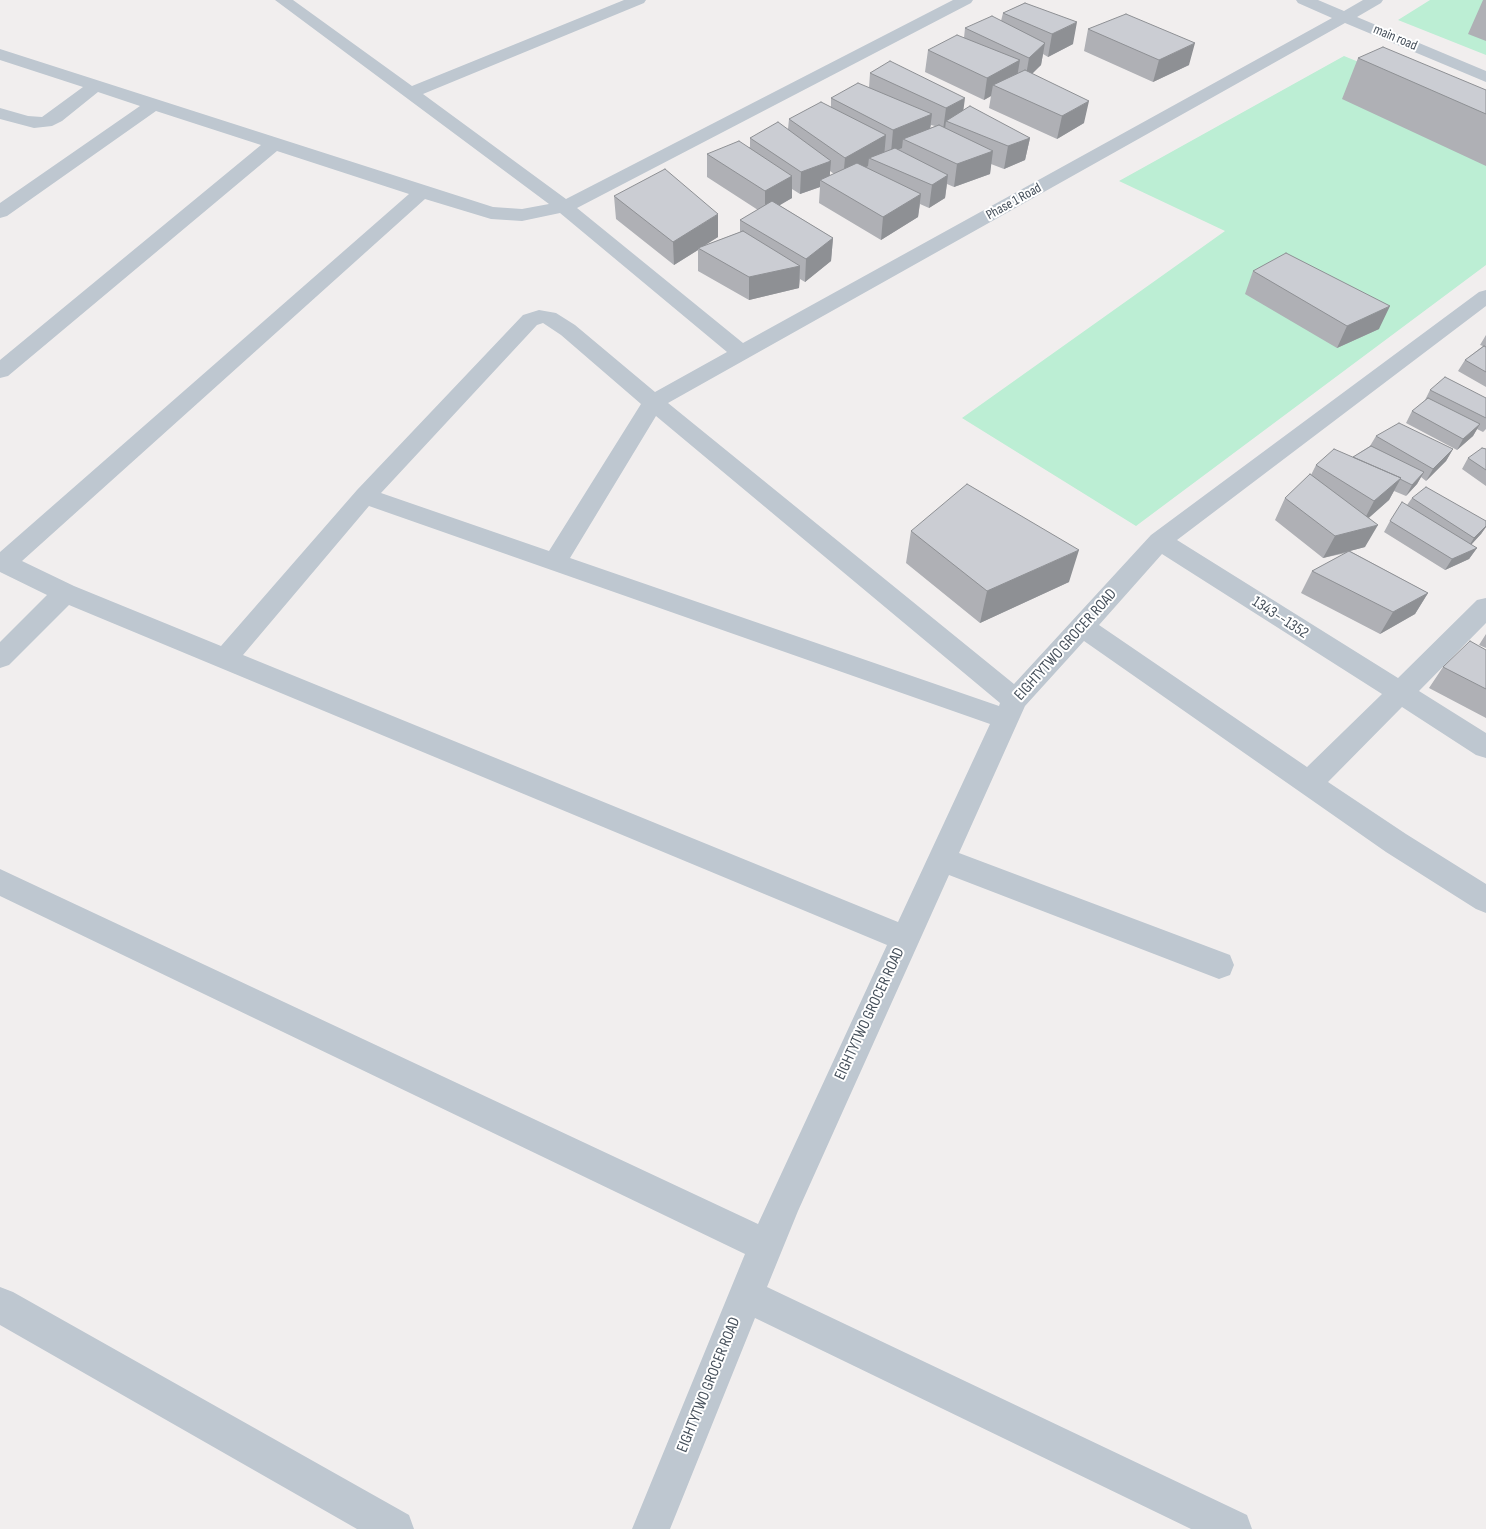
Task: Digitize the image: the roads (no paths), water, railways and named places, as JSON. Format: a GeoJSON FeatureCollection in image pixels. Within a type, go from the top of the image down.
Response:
{"type":"FeatureCollection","features":[{"type":"Feature","properties":{"kind":"street"},"geometry":{"type":"LineString","coordinates":[[283,0],[564,207],[742,353]]}},
{"type":"Feature","properties":{"kind":"street"},"geometry":{"type":"LineString","coordinates":[[591,0],[611,11]]}},
{"type":"Feature","properties":{"kind":"street"},"geometry":{"type":"LineString","coordinates":[[410,93],[638,0]]}},
{"type":"Feature","properties":{"kind":"street"},"geometry":{"type":"LineString","coordinates":[[0,54],[422,192],[507,216],[564,207],[965,0]]}},
{"type":"Feature","properties":{"kind":"street","name":"main road"},"geometry":{"type":"LineString","coordinates":[[1304,0],[1486,77]]}},
{"type":"Feature","properties":{"kind":"street","name":"Phase 1 Road"},"geometry":{"type":"LineString","coordinates":[[653,402],[1346,18],[1375,0]]}},
{"type":"Feature","properties":{"kind":"street"},"geometry":{"type":"LineString","coordinates":[[0,113],[29,122],[46,122],[56,117],[95,86]]}},
{"type":"Feature","properties":{"kind":"street"},"geometry":{"type":"LineString","coordinates":[[0,212],[154,104]]}},
{"type":"Feature","properties":{"kind":"street"},"geometry":{"type":"LineString","coordinates":[[0,371],[274,144]]}},
{"type":"Feature","properties":{"kind":"street"},"geometry":{"type":"LineString","coordinates":[[422,192],[2,562],[65,593],[905,938]]}},
{"type":"Feature","properties":{"kind":"street","name":"EIGHTYTWO GROCER ROAD"},"geometry":{"type":"LineString","coordinates":[[651,1529],[784,1202],[1010,709],[1082,626],[1160,541],[1486,296]]}},
{"type":"Feature","properties":{"kind":"street"},"geometry":{"type":"LineString","coordinates":[[226,659],[365,496],[526,324],[539,316],[549,318],[568,330],[1010,709]]}},
{"type":"Feature","properties":{"kind":"street"},"geometry":{"type":"LineString","coordinates":[[555,562],[653,402]]}},
{"type":"Feature","properties":{"kind":"street"},"geometry":{"type":"LineString","coordinates":[[365,496],[555,562],[1010,709]]}},
{"type":"Feature","properties":{"kind":"street","name":"1343--1352"},"geometry":{"type":"LineString","coordinates":[[1160,541],[1486,748]]}},
{"type":"Feature","properties":{"kind":"street"},"geometry":{"type":"LineString","coordinates":[[0,658],[65,593]]}},
{"type":"Feature","properties":{"kind":"street"},"geometry":{"type":"LineString","coordinates":[[1308,783],[1400,695],[1486,607]]}},
{"type":"Feature","properties":{"kind":"street"},"geometry":{"type":"LineString","coordinates":[[1082,626],[1396,843],[1486,900]]}},
{"type":"Feature","properties":{"kind":"street"},"geometry":{"type":"LineString","coordinates":[[941,859],[1219,965]]}},
{"type":"Feature","properties":{"kind":"street"},"geometry":{"type":"LineString","coordinates":[[0,882],[766,1246]]}},
{"type":"Feature","properties":{"kind":"street"},"geometry":{"type":"LineString","coordinates":[[746,1294],[1233,1529]]}},
{"type":"Feature","properties":{"kind":"street"},"geometry":{"type":"LineString","coordinates":[[0,1305],[395,1529]]}}]}
